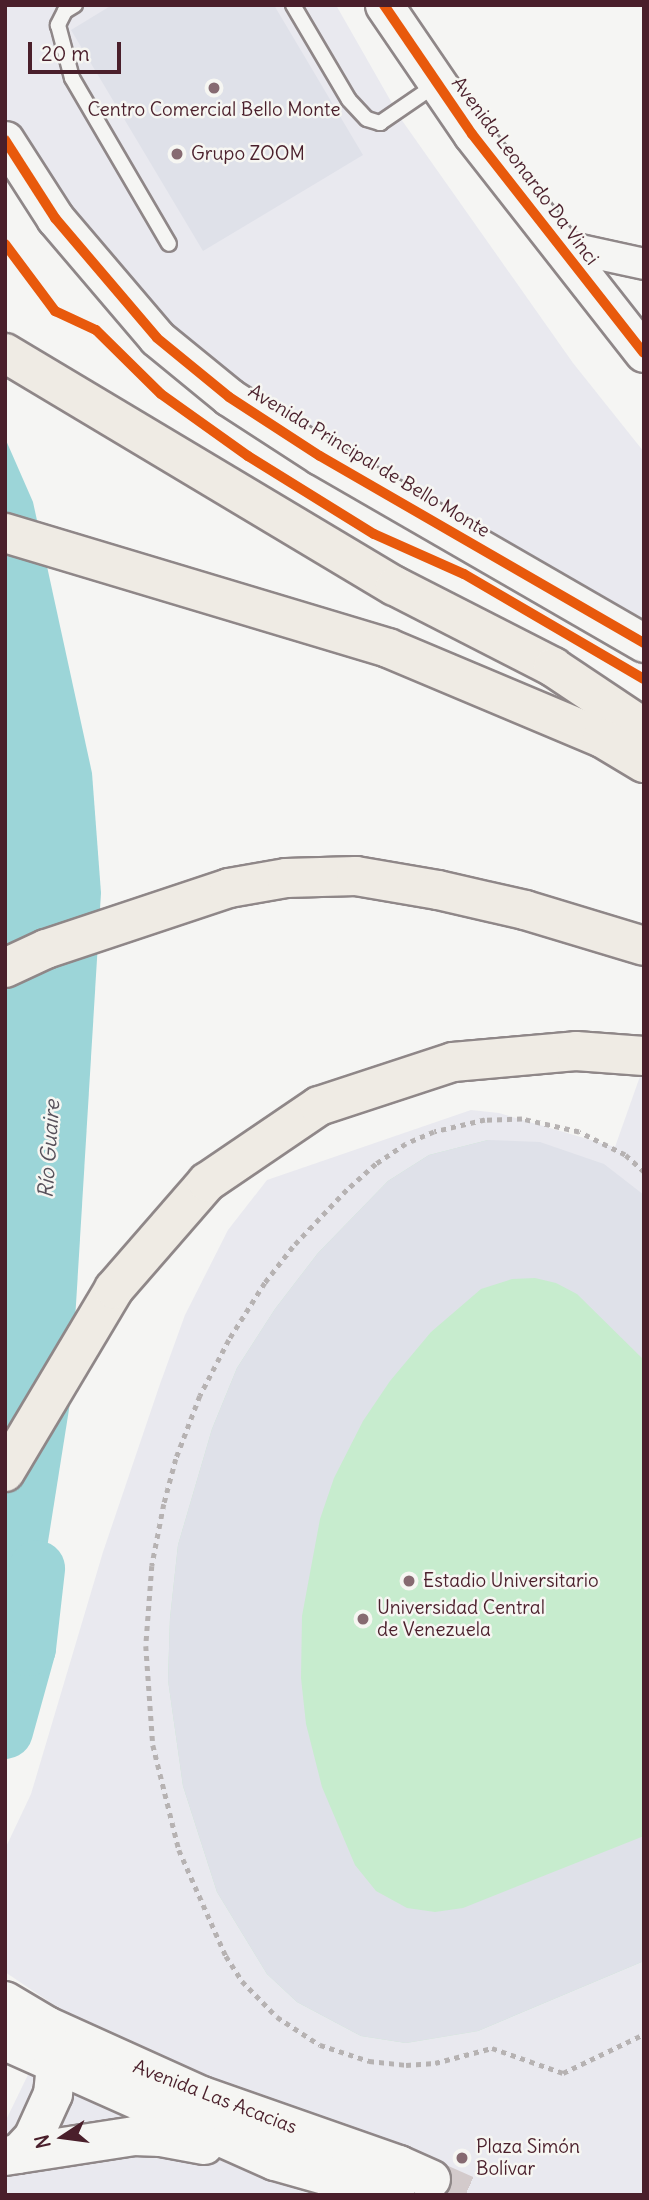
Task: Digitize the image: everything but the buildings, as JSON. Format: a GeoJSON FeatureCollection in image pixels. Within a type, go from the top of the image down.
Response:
{"type":"FeatureCollection","features":[{"type":"Feature","properties":{"kind":"highway"},"geometry":{"type":"LineString","coordinates":[[5,353],[395,586],[553,667],[644,728]]}},
{"type":"Feature","properties":{"kind":"highway"},"geometry":{"type":"LineString","coordinates":[[5,533],[388,648],[602,738],[644,763]]}},
{"type":"Feature","properties":{"kind":"highway"},"geometry":{"type":"LineString","coordinates":[[5,968],[46,949],[229,888],[286,878],[356,876],[438,890],[525,910],[644,946]]}},
{"type":"Feature","properties":{"kind":"highway"},"geometry":{"type":"LineString","coordinates":[[5,1472],[108,1299],[139,1259],[207,1181],[319,1106],[453,1062],[576,1051],[644,1056]]}},
{"type":"Feature","properties":{"kind":"main road","name":"Avenida Las Acacias"},"geometry":{"type":"LineString","coordinates":[[5,2001],[47,2026],[202,2096],[431,2179]]}},
{"type":"Feature","properties":{"kind":"main road"},"geometry":{"type":"LineString","coordinates":[[11,2155],[33,2138],[53,2094],[56,2066],[47,2026]]}},
{"type":"Feature","properties":{"kind":"main road","name":"Avenida Las Acacias"},"geometry":{"type":"LineString","coordinates":[[5,2041],[56,2066],[275,2161],[395,2195]]}},
{"type":"Feature","properties":{"kind":"main road"},"geometry":{"type":"LineString","coordinates":[[11,2155],[110,2138],[161,2137],[275,2161]]}},
{"type":"Feature","properties":{"kind":"street","name":"Avenida Leonardo Da Vinci"},"geometry":{"type":"LineString","coordinates":[[384,5],[437,84],[558,245],[644,353]]}},
{"type":"Feature","properties":{"kind":"street","name":"Avenida Principal de Bello Monte"},"geometry":{"type":"LineString","coordinates":[[5,139],[55,218],[158,338],[229,397],[320,456],[644,643]]}},
{"type":"Feature","properties":{"kind":"street"},"geometry":{"type":"LineString","coordinates":[[558,245],[644,264]]}},
{"type":"Feature","properties":{"kind":"lane"},"geometry":{"type":"LineString","coordinates":[[75,5],[65,11],[58,25],[61,47],[72,78],[169,244]]}},
{"type":"Feature","properties":{"kind":"lane"},"geometry":{"type":"LineString","coordinates":[[293,5],[349,100],[367,119],[380,123],[437,84]]}},
{"type":"Feature","properties":{"kind":"path"},"geometry":{"type":"LineString","coordinates":[[644,1172],[618,1152],[579,1132],[536,1121],[491,1119],[456,1125],[414,1140],[376,1164],[347,1190],[293,1247],[265,1283],[229,1340],[200,1396],[179,1450],[164,1504],[152,1566],[146,1646],[153,1745],[182,1859],[226,1956],[251,1992],[277,2017],[314,2041],[362,2059],[391,2064],[428,2064],[457,2060],[492,2048],[563,2073],[644,2034]]}},
{"type":"Feature","properties":{"kind":"shaded area"},"geometry":{"type":"Polygon","coordinates":[[[5,5],[336,5],[401,119],[573,363],[644,452],[644,635],[170,356],[5,123],[5,5]]]}},
{"type":"Feature","properties":{"kind":"shaded area","name":"Estadio Universitario"},"geometry":{"type":"Polygon","coordinates":[[[644,1065],[644,2195],[5,2195],[5,2122],[60,2009],[5,1972],[5,1849],[31,1794],[103,1552],[160,1384],[185,1315],[228,1230],[267,1180],[471,1110],[499,1113],[615,1147],[644,1065]]]}},
{"type":"Feature","properties":{"kind":"green space","name":"Estadio Universitario"},"geometry":{"type":"Polygon","coordinates":[[[488,1140],[644,1195],[644,1961],[478,2031],[406,2043],[361,2036],[297,2002],[267,1974],[217,1892],[183,1786],[168,1680],[170,1618],[178,1545],[212,1429],[237,1368],[275,1309],[318,1253],[388,1181],[429,1155],[488,1140]]]}},
{"type":"Feature","properties":{"kind":"water","name":"Río Guaire"},"geometry":{"type":"Polygon","coordinates":[[[5,438],[33,502],[92,773],[101,893],[70,1403],[34,1630],[5,1717],[5,438]]]}},
{"type":"Feature","properties":{"kind":"waterway","name":"Río Guaire"},"geometry":{"type":"LineString","coordinates":[[5,1731],[28,1648],[37,1569]]}},
{"type":"Feature","properties":{"kind":"tunnel"},"geometry":{"type":"LineString","coordinates":[[431,2179],[467,2195]]}},
{"type":"Feature","properties":{"kind":"cycle path"},"geometry":{"type":"LineString","coordinates":[[384,5],[472,134],[644,353]]}},
{"type":"Feature","properties":{"kind":"cycle path"},"geometry":{"type":"LineString","coordinates":[[5,140],[55,218],[157,338],[229,397],[320,456],[644,643]]}},
{"type":"Feature","properties":{"kind":"cycle path"},"geometry":{"type":"LineString","coordinates":[[5,244],[55,311],[96,330],[161,394],[248,456],[374,534],[464,574],[644,679]]}},
{"type":"Feature","properties":{"kind":"place","name":"Centro Comercial Bello Monte"},"geometry":{"type":"Point","coordinates":[214,88]}},
{"type":"Feature","properties":{"kind":"place","name":"Grupo ZOOM"},"geometry":{"type":"Point","coordinates":[177,154]}},
{"type":"Feature","properties":{"kind":"place","name":"Estadio Universitario"},"geometry":{"type":"Point","coordinates":[409,1581]}},
{"type":"Feature","properties":{"kind":"place","name":"Universidad Central de Venezuela"},"geometry":{"type":"Point","coordinates":[363,1619]}},
{"type":"Feature","properties":{"kind":"place","name":"Plaza Simón Bolívar"},"geometry":{"type":"Point","coordinates":[462,2158]}}]}
